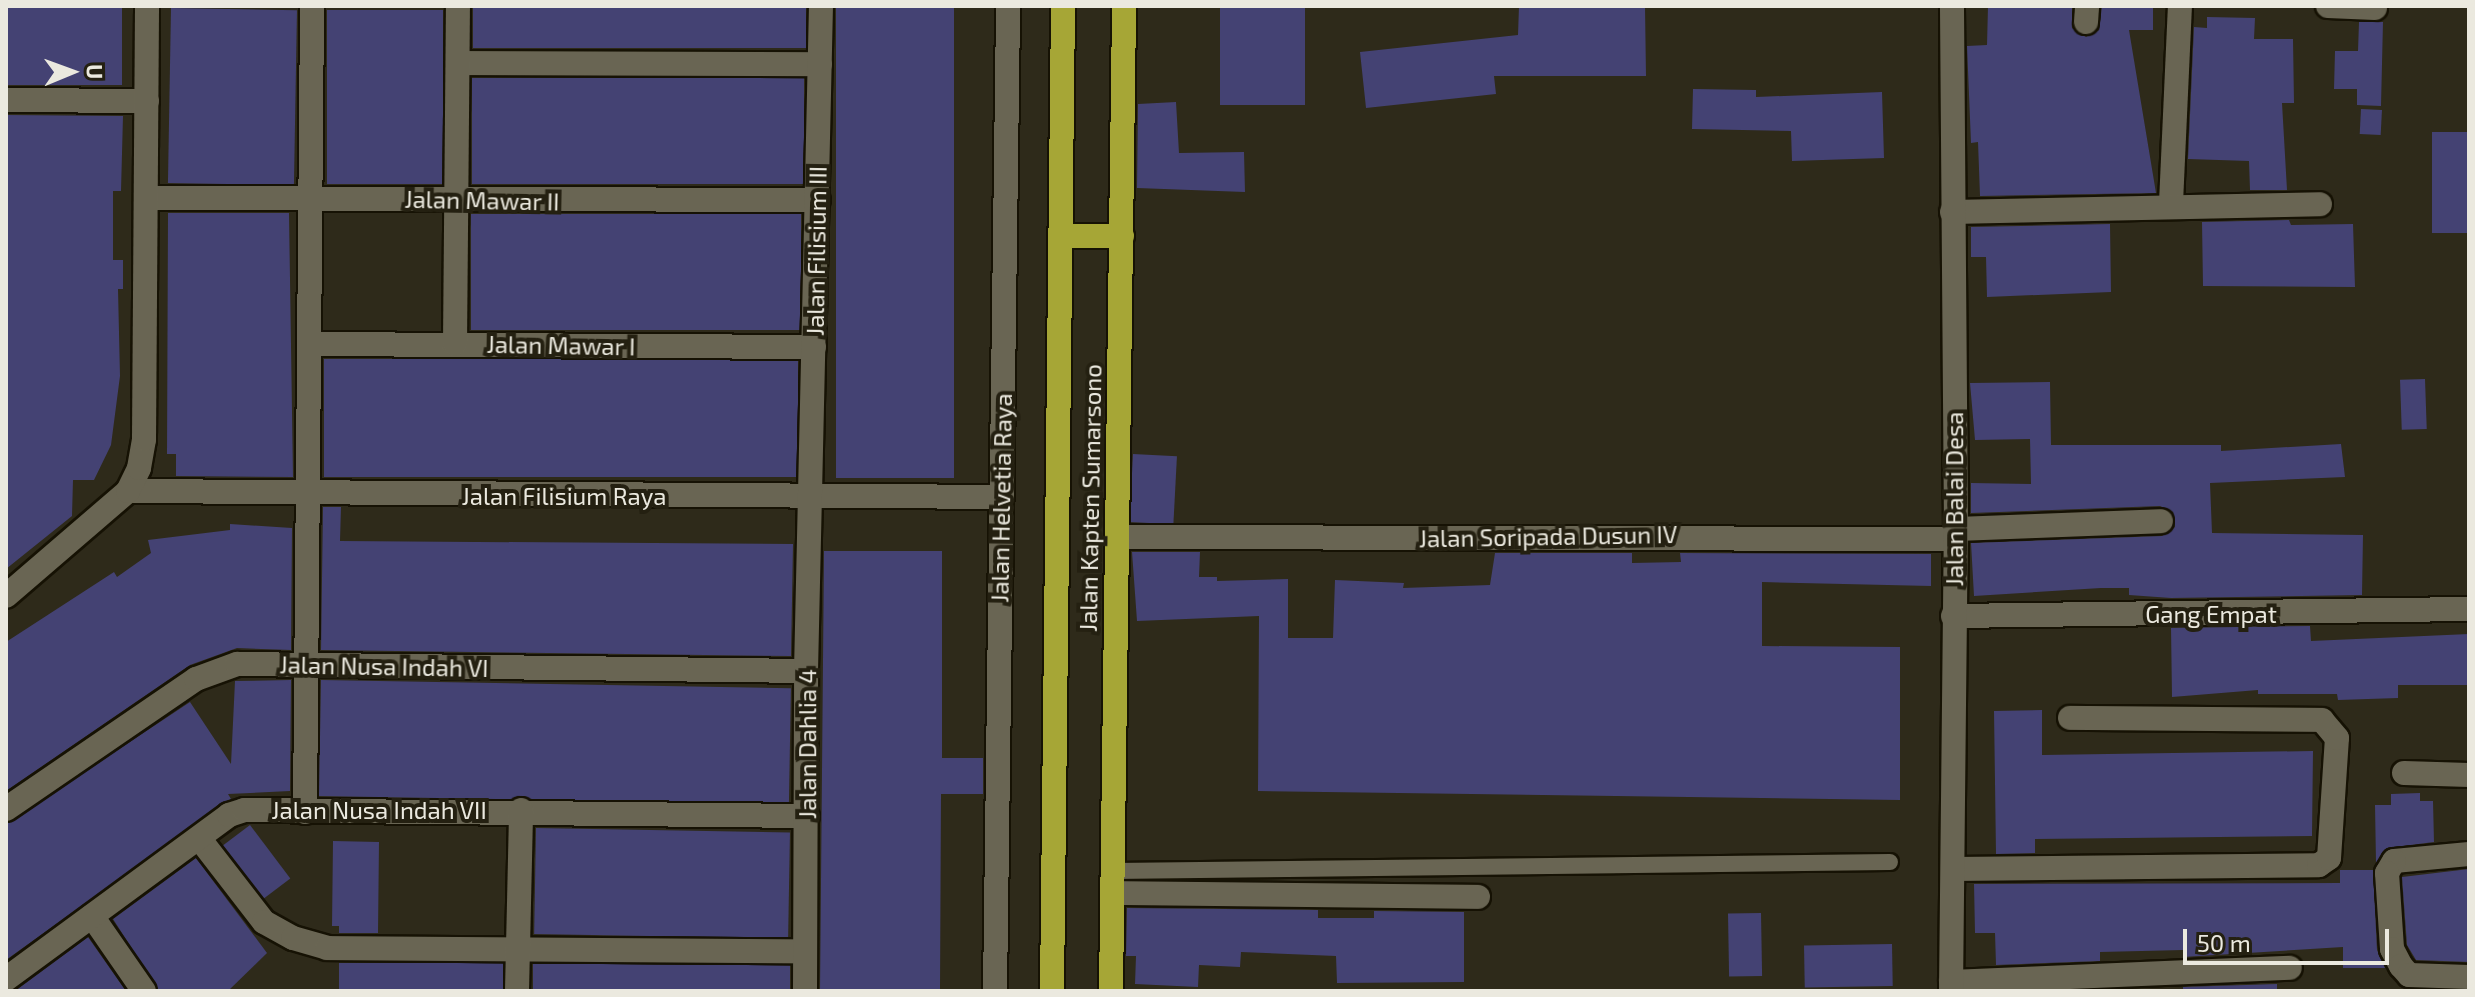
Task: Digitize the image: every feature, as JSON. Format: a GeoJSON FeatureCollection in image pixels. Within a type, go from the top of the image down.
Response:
{"type":"FeatureCollection","features":[{"type":"Feature","properties":{"kind":"highway","name":"Jalan Kapten Sumarsono"},"geometry":{"type":"LineString","coordinates":[[1052,991],[1063,6]]}},
{"type":"Feature","properties":{"kind":"highway","name":"Jalan Kapten Sumarsono"},"geometry":{"type":"LineString","coordinates":[[1111,991],[1113,882],[1130,537],[1122,236],[1124,6]]}},
{"type":"Feature","properties":{"kind":"highway"},"geometry":{"type":"LineString","coordinates":[[1060,236],[1122,236]]}},
{"type":"Feature","properties":{"kind":"street"},"geometry":{"type":"LineString","coordinates":[[6,596],[128,491],[144,439],[147,6]]}},
{"type":"Feature","properties":{"kind":"street"},"geometry":{"type":"LineString","coordinates":[[305,812],[312,6]]}},
{"type":"Feature","properties":{"kind":"street"},"geometry":{"type":"LineString","coordinates":[[455,344],[458,6]]}},
{"type":"Feature","properties":{"kind":"street","name":"Jalan Filisium III"},"geometry":{"type":"LineString","coordinates":[[812,496],[821,6]]}},
{"type":"Feature","properties":{"kind":"street","name":"Jalan Helvetia Raya"},"geometry":{"type":"LineString","coordinates":[[995,991],[1008,6]]}},
{"type":"Feature","properties":{"kind":"street","name":"Jalan Balai Desa"},"geometry":{"type":"LineString","coordinates":[[1951,986],[1956,534],[1952,6]]}},
{"type":"Feature","properties":{"kind":"street"},"geometry":{"type":"LineString","coordinates":[[2171,203],[2180,6]]}},
{"type":"Feature","properties":{"kind":"street"},"geometry":{"type":"LineString","coordinates":[[2328,6],[2375,8]]}},
{"type":"Feature","properties":{"kind":"street"},"geometry":{"type":"LineString","coordinates":[[458,63],[820,64]]}},
{"type":"Feature","properties":{"kind":"street"},"geometry":{"type":"LineString","coordinates":[[6,100],[147,101]]}},
{"type":"Feature","properties":{"kind":"street","name":"Jalan Mawar II"},"geometry":{"type":"LineString","coordinates":[[146,198],[818,200]]}},
{"type":"Feature","properties":{"kind":"street"},"geometry":{"type":"LineString","coordinates":[[1952,212],[2171,203],[2320,204]]}},
{"type":"Feature","properties":{"kind":"street","name":"Jalan Mawar I"},"geometry":{"type":"LineString","coordinates":[[309,344],[814,347]]}},
{"type":"Feature","properties":{"kind":"street","name":"Jalan Filisium Raya"},"geometry":{"type":"LineString","coordinates":[[128,491],[308,496],[1001,497]]}},
{"type":"Feature","properties":{"kind":"street","name":"Jalan Dahlia 4"},"geometry":{"type":"LineString","coordinates":[[805,991],[806,671],[812,496]]}},
{"type":"Feature","properties":{"kind":"street","name":"Jalan Soripada Dusun IV"},"geometry":{"type":"LineString","coordinates":[[1130,537],[1956,534],[2161,521]]}},
{"type":"Feature","properties":{"kind":"street","name":"Gang Empat"},"geometry":{"type":"LineString","coordinates":[[1953,616],[2469,609]]}},
{"type":"Feature","properties":{"kind":"street","name":"Jalan Nusa Indah VI"},"geometry":{"type":"LineString","coordinates":[[6,809],[196,679],[237,664],[806,671]]}},
{"type":"Feature","properties":{"kind":"street"},"geometry":{"type":"LineString","coordinates":[[1953,869],[2319,865],[2329,858],[2337,738],[2322,720],[2070,718]]}},
{"type":"Feature","properties":{"kind":"street"},"geometry":{"type":"LineString","coordinates":[[2404,773],[2469,775]]}},
{"type":"Feature","properties":{"kind":"street","name":"Jalan Nusa Indah VII"},"geometry":{"type":"LineString","coordinates":[[6,979],[199,838],[244,810],[521,810],[807,816]]}},
{"type":"Feature","properties":{"kind":"street"},"geometry":{"type":"LineString","coordinates":[[517,991],[521,810]]}},
{"type":"Feature","properties":{"kind":"street"},"geometry":{"type":"LineString","coordinates":[[199,838],[264,922],[293,938],[327,948],[805,951]]}},
{"type":"Feature","properties":{"kind":"street"},"geometry":{"type":"LineString","coordinates":[[2469,854],[2394,861],[2387,873],[2392,949],[2401,966],[2409,975],[2469,977]]}},
{"type":"Feature","properties":{"kind":"street"},"geometry":{"type":"LineString","coordinates":[[1113,882],[1478,897]]}},
{"type":"Feature","properties":{"kind":"street"},"geometry":{"type":"LineString","coordinates":[[92,916],[144,991]]}},
{"type":"Feature","properties":{"kind":"street"},"geometry":{"type":"LineString","coordinates":[[1951,986],[2290,968]]}},
{"type":"Feature","properties":{"kind":"lane"},"geometry":{"type":"LineString","coordinates":[[1113,882],[1890,862]]}},
{"type":"Feature","properties":{"kind":"building"},"geometry":{"type":"Polygon","coordinates":[[[6,6],[122,6],[122,85],[6,85],[6,6]]]}},
{"type":"Feature","properties":{"kind":"building"},"geometry":{"type":"Polygon","coordinates":[[[473,6],[806,6],[806,48],[473,48],[473,6]]]}},
{"type":"Feature","properties":{"kind":"building"},"geometry":{"type":"Polygon","coordinates":[[[836,6],[954,6],[954,478],[836,478],[836,6]]]}},
{"type":"Feature","properties":{"kind":"building"},"geometry":{"type":"Polygon","coordinates":[[[1220,6],[1305,6],[1305,105],[1220,105],[1220,6]]]}},
{"type":"Feature","properties":{"kind":"building"},"geometry":{"type":"Polygon","coordinates":[[[1519,6],[1645,6],[1646,76],[1494,76],[1496,94],[1366,108],[1360,52],[1518,35],[1519,6]]]}},
{"type":"Feature","properties":{"kind":"building"},"geometry":{"type":"Polygon","coordinates":[[[1988,6],[2072,6],[2072,28],[2086,37],[2099,30],[2102,6],[2153,6],[2153,30],[2129,30],[2156,193],[1980,196],[1978,142],[1971,143],[1967,46],[1987,45],[1988,6]]]}},
{"type":"Feature","properties":{"kind":"building"},"geometry":{"type":"Polygon","coordinates":[[[171,8],[297,10],[294,185],[168,183],[171,8]]]}},
{"type":"Feature","properties":{"kind":"building"},"geometry":{"type":"Polygon","coordinates":[[[327,10],[443,10],[443,184],[327,184],[327,10]]]}},
{"type":"Feature","properties":{"kind":"building"},"geometry":{"type":"Polygon","coordinates":[[[2207,17],[2255,18],[2254,39],[2293,39],[2294,103],[2282,103],[2287,190],[2250,190],[2249,161],[2188,159],[2194,27],[2207,28],[2207,17]]]}},
{"type":"Feature","properties":{"kind":"building"},"geometry":{"type":"Polygon","coordinates":[[[2359,22],[2383,22],[2381,106],[2357,105],[2357,89],[2334,89],[2335,51],[2358,51],[2359,22]]]}},
{"type":"Feature","properties":{"kind":"building"},"geometry":{"type":"Polygon","coordinates":[[[472,78],[804,78],[804,184],[472,184],[472,78]]]}},
{"type":"Feature","properties":{"kind":"building"},"geometry":{"type":"Polygon","coordinates":[[[1693,89],[1756,90],[1756,97],[1882,92],[1884,158],[1792,161],[1791,131],[1692,129],[1693,89]]]}},
{"type":"Feature","properties":{"kind":"building"},"geometry":{"type":"Polygon","coordinates":[[[1176,102],[1179,153],[1244,152],[1245,192],[1137,188],[1138,104],[1176,102]]]}},
{"type":"Feature","properties":{"kind":"building"},"geometry":{"type":"Polygon","coordinates":[[[2361,109],[2382,110],[2381,135],[2360,134],[2361,109]]]}},
{"type":"Feature","properties":{"kind":"building"},"geometry":{"type":"Polygon","coordinates":[[[6,115],[123,116],[121,191],[113,191],[113,260],[123,260],[123,289],[118,289],[120,376],[111,445],[94,480],[73,480],[72,516],[6,569],[6,115]]]}},
{"type":"Feature","properties":{"kind":"building"},"geometry":{"type":"Polygon","coordinates":[[[2432,132],[2469,132],[2469,233],[2432,233],[2432,132]]]}},
{"type":"Feature","properties":{"kind":"building"},"geometry":{"type":"Polygon","coordinates":[[[168,213],[289,213],[293,477],[176,476],[176,454],[167,454],[168,213]]]}},
{"type":"Feature","properties":{"kind":"building"},"geometry":{"type":"Polygon","coordinates":[[[471,214],[801,214],[801,330],[471,330],[471,214]]]}},
{"type":"Feature","properties":{"kind":"building"},"geometry":{"type":"Polygon","coordinates":[[[2289,220],[2291,225],[2353,224],[2355,287],[2203,286],[2202,222],[2289,220]]]}},
{"type":"Feature","properties":{"kind":"building"},"geometry":{"type":"Polygon","coordinates":[[[2110,224],[2111,292],[1987,297],[1986,257],[1971,257],[1971,227],[2110,224]]]}},
{"type":"Feature","properties":{"kind":"building"},"geometry":{"type":"Polygon","coordinates":[[[324,359],[798,359],[798,477],[324,477],[324,359]]]}},
{"type":"Feature","properties":{"kind":"building"},"geometry":{"type":"Polygon","coordinates":[[[2425,379],[2427,429],[2402,430],[2400,380],[2425,379]]]}},
{"type":"Feature","properties":{"kind":"building"},"geometry":{"type":"Polygon","coordinates":[[[2050,382],[2051,445],[2221,445],[2221,451],[2341,444],[2345,477],[2210,483],[2212,533],[2363,535],[2362,595],[2171,598],[2129,595],[2129,588],[2101,588],[1974,596],[1971,543],[2162,536],[2175,527],[2173,512],[2160,506],[1971,513],[1971,483],[2031,484],[2030,439],[1975,440],[1970,383],[2050,382]]]}},
{"type":"Feature","properties":{"kind":"building"},"geometry":{"type":"Polygon","coordinates":[[[1133,454],[1177,456],[1173,524],[1129,522],[1133,454]]]}},
{"type":"Feature","properties":{"kind":"building"},"geometry":{"type":"Polygon","coordinates":[[[323,507],[341,507],[340,541],[793,544],[791,656],[321,650],[323,507]]]}},
{"type":"Feature","properties":{"kind":"building"},"geometry":{"type":"Polygon","coordinates":[[[230,524],[292,528],[291,650],[237,648],[190,665],[6,791],[6,642],[114,572],[117,577],[151,553],[148,540],[230,530],[230,524]]]}},
{"type":"Feature","properties":{"kind":"building"},"geometry":{"type":"Polygon","coordinates":[[[824,551],[942,551],[942,758],[983,758],[983,794],[941,794],[940,991],[820,991],[824,551]]]}},
{"type":"Feature","properties":{"kind":"building"},"geometry":{"type":"Polygon","coordinates":[[[1132,552],[1200,552],[1199,577],[1217,577],[1217,581],[1288,579],[1288,638],[1333,638],[1335,580],[1404,583],[1403,588],[1490,585],[1495,553],[1632,553],[1632,563],[1681,562],[1680,553],[1931,554],[1931,586],[1762,582],[1762,646],[1900,647],[1900,800],[1258,791],[1259,616],[1137,621],[1132,552]]]}},
{"type":"Feature","properties":{"kind":"building"},"geometry":{"type":"Polygon","coordinates":[[[2310,626],[2311,641],[2469,634],[2469,685],[2398,685],[2398,698],[2338,700],[2337,694],[2258,694],[2258,690],[2172,697],[2171,628],[2310,626]]]}},
{"type":"Feature","properties":{"kind":"building"},"geometry":{"type":"Polygon","coordinates":[[[291,680],[290,791],[228,794],[231,799],[6,960],[6,824],[190,702],[231,764],[235,681],[291,680]]]}},
{"type":"Feature","properties":{"kind":"building"},"geometry":{"type":"Polygon","coordinates":[[[321,680],[791,688],[789,804],[319,796],[321,680]]]}},
{"type":"Feature","properties":{"kind":"building"},"geometry":{"type":"Polygon","coordinates":[[[2042,710],[2042,755],[2313,751],[2312,836],[2035,839],[2035,853],[1996,854],[1994,711],[2042,710]]]}},
{"type":"Feature","properties":{"kind":"building"},"geometry":{"type":"Polygon","coordinates":[[[2420,793],[2420,801],[2433,801],[2434,842],[2387,848],[2376,863],[2375,805],[2391,805],[2391,794],[2420,793]]]}},
{"type":"Feature","properties":{"kind":"building"},"geometry":{"type":"Polygon","coordinates":[[[250,825],[290,879],[263,899],[223,845],[250,825]]]}},
{"type":"Feature","properties":{"kind":"building"},"geometry":{"type":"Polygon","coordinates":[[[536,828],[790,832],[788,938],[534,934],[536,828]]]}},
{"type":"Feature","properties":{"kind":"building"},"geometry":{"type":"Polygon","coordinates":[[[333,841],[379,842],[378,933],[339,933],[339,926],[332,926],[333,841]]]}},
{"type":"Feature","properties":{"kind":"building"},"geometry":{"type":"Polygon","coordinates":[[[196,858],[267,953],[228,991],[159,991],[113,919],[196,858]]]}},
{"type":"Feature","properties":{"kind":"building"},"geometry":{"type":"Polygon","coordinates":[[[2469,869],[2469,962],[2416,960],[2407,945],[2402,877],[2469,869]]]}},
{"type":"Feature","properties":{"kind":"building"},"geometry":{"type":"Polygon","coordinates":[[[2340,870],[2373,870],[2377,950],[2385,968],[2343,968],[2343,947],[2183,957],[2183,950],[2100,952],[2100,961],[1996,965],[1995,933],[1975,933],[1974,884],[2340,883],[2340,870]]]}},
{"type":"Feature","properties":{"kind":"building"},"geometry":{"type":"Polygon","coordinates":[[[1127,908],[1318,910],[1318,918],[1374,918],[1374,911],[1464,912],[1464,982],[1337,983],[1336,956],[1241,952],[1240,967],[1199,965],[1198,987],[1135,984],[1136,956],[1126,956],[1127,908]]]}},
{"type":"Feature","properties":{"kind":"building"},"geometry":{"type":"Polygon","coordinates":[[[1761,913],[1762,976],[1729,977],[1728,914],[1761,913]]]}},
{"type":"Feature","properties":{"kind":"building"},"geometry":{"type":"Polygon","coordinates":[[[88,937],[126,991],[15,991],[88,937]]]}},
{"type":"Feature","properties":{"kind":"building"},"geometry":{"type":"Polygon","coordinates":[[[1892,944],[1893,986],[1805,988],[1804,946],[1892,944]]]}},
{"type":"Feature","properties":{"kind":"building"},"geometry":{"type":"Polygon","coordinates":[[[339,963],[503,963],[503,991],[339,991],[339,963]]]}},
{"type":"Feature","properties":{"kind":"building"},"geometry":{"type":"Polygon","coordinates":[[[533,964],[790,964],[790,991],[533,991],[533,964]]]}},
{"type":"Feature","properties":{"kind":"building"},"geometry":{"type":"Polygon","coordinates":[[[2277,984],[2277,991],[2183,991],[2183,987],[2277,984]]]}}]}
